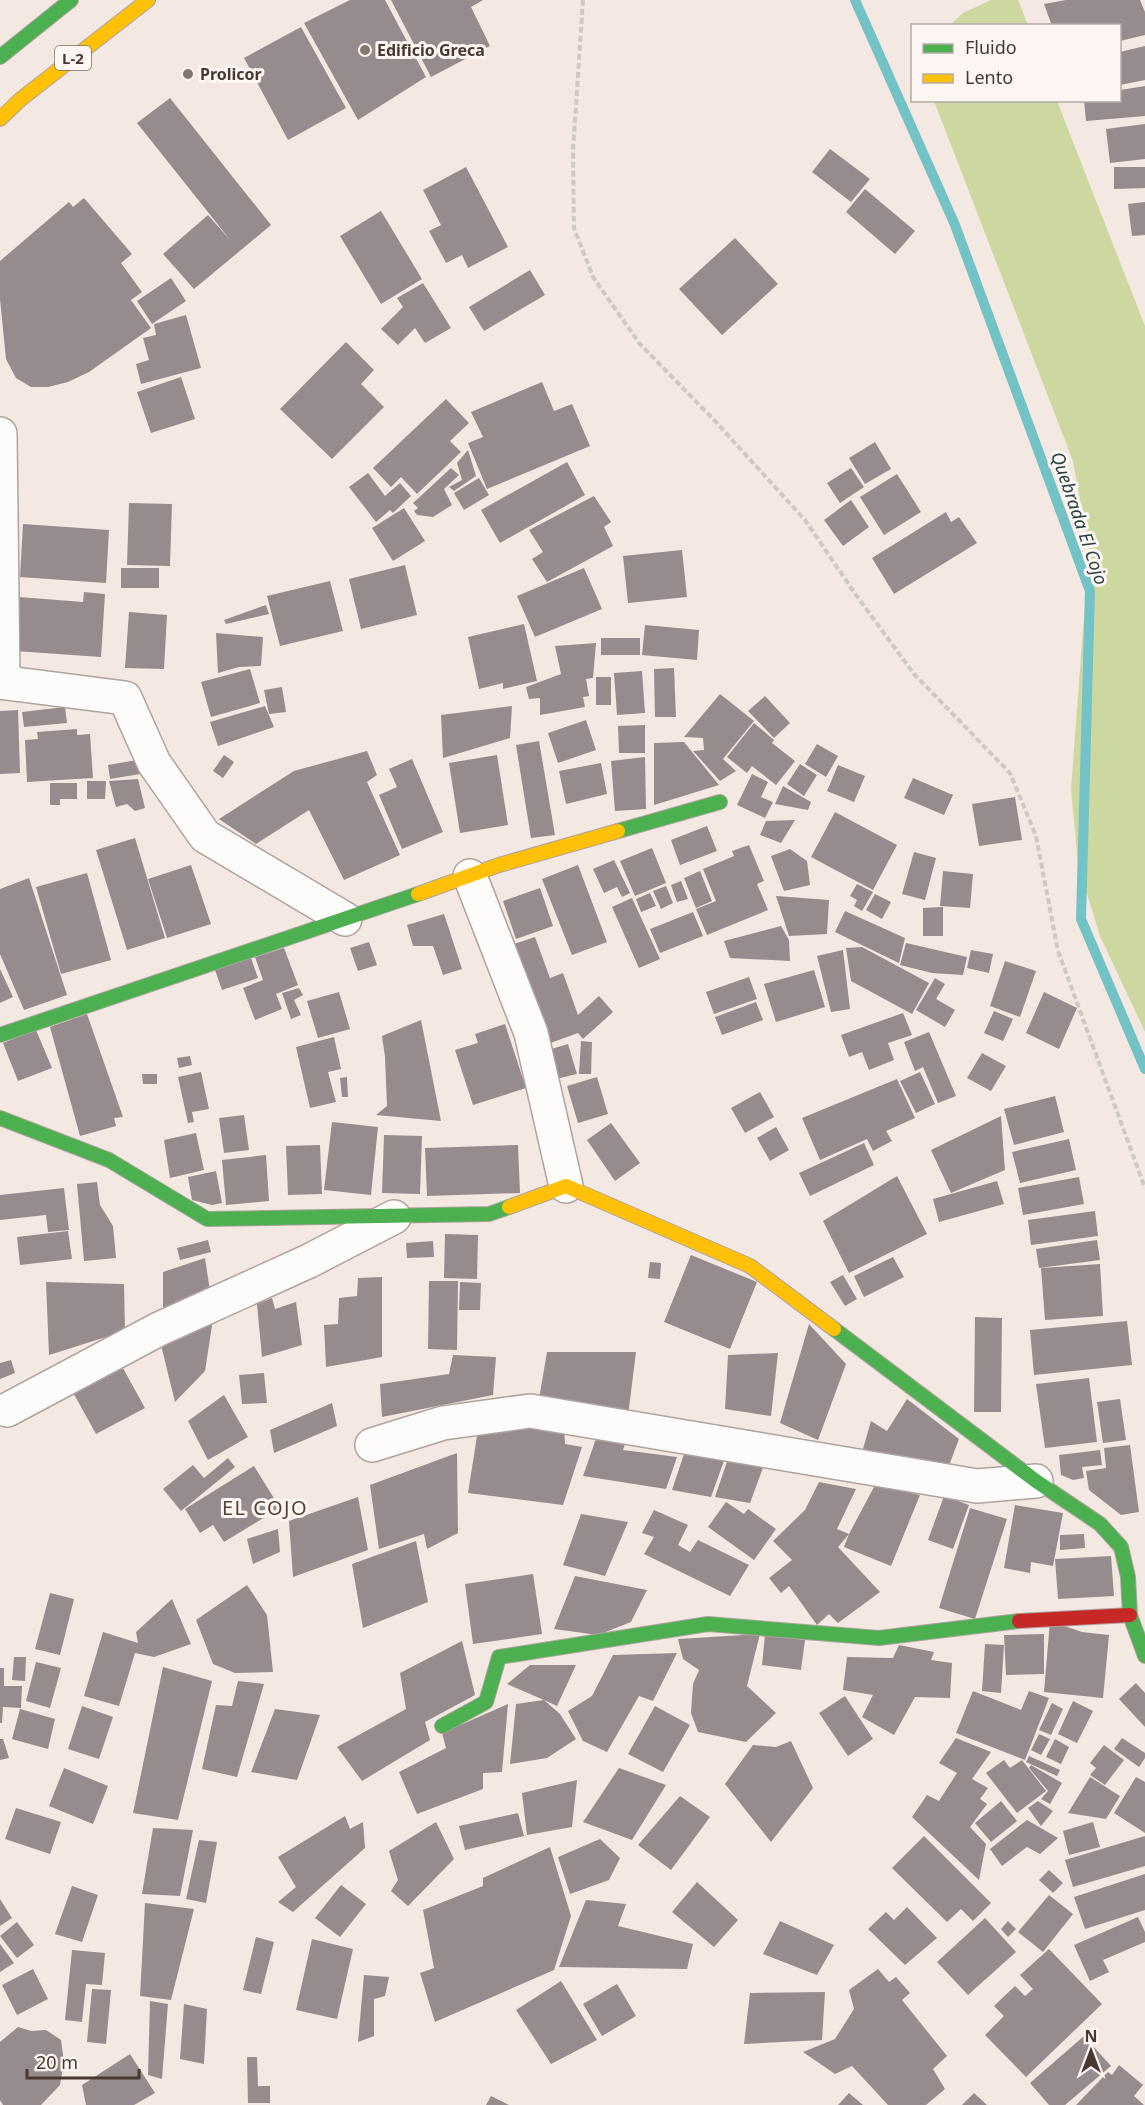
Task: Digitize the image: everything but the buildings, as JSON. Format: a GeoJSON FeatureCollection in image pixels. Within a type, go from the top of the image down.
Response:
{"type":"FeatureCollection","features":[{"type":"Feature","properties":{"kind":"street"},"geometry":{"type":"LineString","coordinates":[[0,57],[71,0]]}},
{"type":"Feature","properties":{"kind":"street","name":"L-2"},"geometry":{"type":"LineString","coordinates":[[0,119],[21,99],[148,0]]}},
{"type":"Feature","properties":{"kind":"street"},"geometry":{"type":"LineString","coordinates":[[0,434],[1,682],[125,698],[154,763],[205,836],[345,919]]}},
{"type":"Feature","properties":{"kind":"street"},"geometry":{"type":"LineString","coordinates":[[0,1035],[345,919],[499,864],[720,802]]}},
{"type":"Feature","properties":{"kind":"street"},"geometry":{"type":"LineString","coordinates":[[470,876],[531,1034],[566,1186]]}},
{"type":"Feature","properties":{"kind":"street"},"geometry":{"type":"LineString","coordinates":[[0,1118],[109,1160],[207,1219],[489,1214],[566,1186],[750,1266],[1036,1481],[1100,1524],[1121,1547],[1128,1577],[1130,1615],[1145,1656]]}},
{"type":"Feature","properties":{"kind":"street"},"geometry":{"type":"LineString","coordinates":[[8,1410],[159,1329],[309,1261],[394,1217]]}},
{"type":"Feature","properties":{"kind":"street"},"geometry":{"type":"LineString","coordinates":[[372,1445],[443,1423],[530,1411],[977,1486],[1036,1481]]}},
{"type":"Feature","properties":{"kind":"street"},"geometry":{"type":"LineString","coordinates":[[442,1726],[486,1702],[499,1657],[708,1624],[879,1638],[1037,1619],[1130,1615]]}},
{"type":"Feature","properties":{"kind":"path"},"geometry":{"type":"LineString","coordinates":[[583,0],[573,151],[574,228],[592,278],[639,343],[716,421],[805,520],[914,674],[1010,773],[1036,836],[1058,951],[1145,1188]]}},
{"type":"Feature","properties":{"kind":"green space"},"geometry":{"type":"Polygon","coordinates":[[[991,0],[1018,0],[1028,24],[951,24],[963,13],[991,0]]]}},
{"type":"Feature","properties":{"kind":"green space"},"geometry":{"type":"Polygon","coordinates":[[[934,102],[1057,102],[1145,326],[1145,1032],[1100,936],[1078,864],[1071,789],[1089,549],[1073,461],[934,102]]]}},
{"type":"Feature","properties":{"kind":"waterway","name":"Quebrada El Cojo"},"geometry":{"type":"LineString","coordinates":[[855,0],[955,225],[1090,591],[1081,919],[1145,1069]]}},
{"type":"Feature","properties":{"kind":"traffic: fast"},"geometry":{"type":"LineString","coordinates":[[0,57],[71,0]]}},
{"type":"Feature","properties":{"kind":"traffic: fast"},"geometry":{"type":"LineString","coordinates":[[618,831],[720,802]]}},
{"type":"Feature","properties":{"kind":"traffic: fast"},"geometry":{"type":"LineString","coordinates":[[0,1035],[418,894]]}},
{"type":"Feature","properties":{"kind":"traffic: fast"},"geometry":{"type":"LineString","coordinates":[[0,1118],[109,1160],[207,1219],[489,1214],[509,1207]]}},
{"type":"Feature","properties":{"kind":"traffic: fast"},"geometry":{"type":"LineString","coordinates":[[834,1329],[1036,1481],[1100,1524],[1121,1547],[1128,1577],[1130,1615],[1145,1656]]}},
{"type":"Feature","properties":{"kind":"traffic: fast"},"geometry":{"type":"LineString","coordinates":[[442,1726],[486,1702],[499,1657],[708,1624],[879,1638],[1019,1621]]}},
{"type":"Feature","properties":{"kind":"traffic: slow"},"geometry":{"type":"LineString","coordinates":[[0,119],[21,99],[148,0]]}},
{"type":"Feature","properties":{"kind":"traffic: slow"},"geometry":{"type":"LineString","coordinates":[[418,894],[499,865],[618,831]]}},
{"type":"Feature","properties":{"kind":"traffic: slow"},"geometry":{"type":"LineString","coordinates":[[509,1207],[566,1186],[750,1266],[834,1329]]}},
{"type":"Feature","properties":{"kind":"traffic: jam"},"geometry":{"type":"LineString","coordinates":[[1019,1621],[1130,1615]]}},
{"type":"Feature","properties":{"kind":"place","name":"Edificio Greca"},"geometry":{"type":"Point","coordinates":[365,50]}},
{"type":"Feature","properties":{"kind":"place","name":"Prolicor"},"geometry":{"type":"Point","coordinates":[188,74]}},
{"type":"Feature","properties":{"kind":"district","name":"EL COJO"},"geometry":{"type":"Point","coordinates":[265,1507]}}]}
